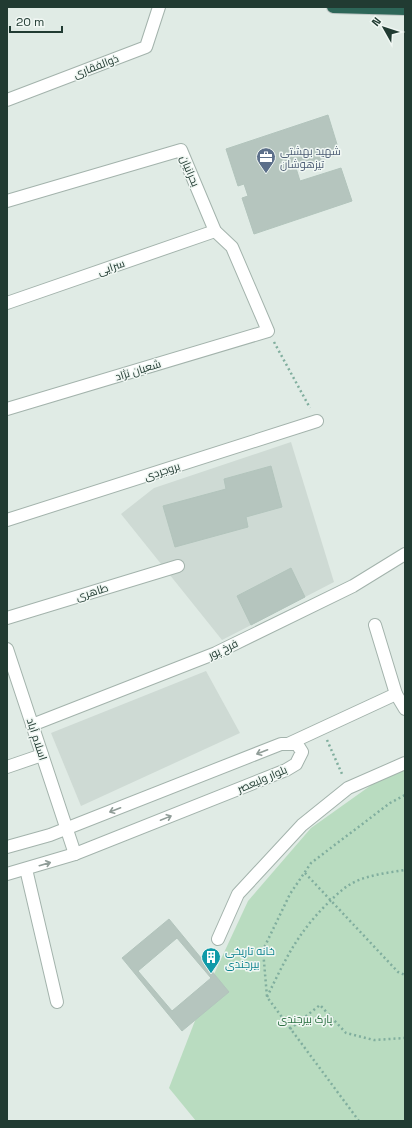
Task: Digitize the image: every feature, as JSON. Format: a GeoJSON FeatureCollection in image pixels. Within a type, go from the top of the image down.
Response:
{"type":"FeatureCollection","features":[{"type":"Feature","properties":{"kind":"highway"},"geometry":{"type":"LineString","coordinates":[[333,7],[405,9]]}},
{"type":"Feature","properties":{"kind":"street","name":"ذوالفقاری"},"geometry":{"type":"LineString","coordinates":[[7,100],[146,47],[159,7]]}},
{"type":"Feature","properties":{"kind":"street","name":"بحرانیان"},"geometry":{"type":"LineString","coordinates":[[7,201],[180,150],[216,231],[232,247],[268,331]]}},
{"type":"Feature","properties":{"kind":"street","name":"سرایی"},"geometry":{"type":"LineString","coordinates":[[7,303],[216,231]]}},
{"type":"Feature","properties":{"kind":"street","name":"شعبان نژاد"},"geometry":{"type":"LineString","coordinates":[[7,409],[268,331]]}},
{"type":"Feature","properties":{"kind":"street","name":"بروجردی"},"geometry":{"type":"LineString","coordinates":[[7,520],[317,421]]}},
{"type":"Feature","properties":{"kind":"street","name":"فرخ پور"},"geometry":{"type":"LineString","coordinates":[[32,725],[216,653],[353,586],[405,554]]}},
{"type":"Feature","properties":{"kind":"street","name":"طاهری"},"geometry":{"type":"LineString","coordinates":[[7,618],[178,566]]}},
{"type":"Feature","properties":{"kind":"street"},"geometry":{"type":"LineString","coordinates":[[375,625],[396,694],[405,709]]}},
{"type":"Feature","properties":{"kind":"street","name":"اسلام آباد"},"geometry":{"type":"LineString","coordinates":[[8,654],[75,854]]}},
{"type":"Feature","properties":{"kind":"street"},"geometry":{"type":"LineString","coordinates":[[7,847],[66,828],[281,744],[288,744],[396,694]]}},
{"type":"Feature","properties":{"kind":"street","name":"بلوار ولیعصر"},"geometry":{"type":"LineString","coordinates":[[7,874],[75,854],[286,770],[296,764],[302,752],[296,744],[288,744]]}},
{"type":"Feature","properties":{"kind":"street"},"geometry":{"type":"LineString","coordinates":[[7,766],[42,755]]}},
{"type":"Feature","properties":{"kind":"street"},"geometry":{"type":"LineString","coordinates":[[218,939],[238,894],[302,825],[348,788],[405,763]]}},
{"type":"Feature","properties":{"kind":"street"},"geometry":{"type":"LineString","coordinates":[[26,869],[57,1002]]}},
{"type":"Feature","properties":{"kind":"path"},"geometry":{"type":"LineString","coordinates":[[268,331],[317,421]]}},
{"type":"Feature","properties":{"kind":"path"},"geometry":{"type":"LineString","coordinates":[[322,727],[348,788]]}},
{"type":"Feature","properties":{"kind":"path"},"geometry":{"type":"LineString","coordinates":[[359,1121],[267,997],[264,950],[290,894],[312,862],[390,803],[405,795]]}},
{"type":"Feature","properties":{"kind":"path"},"geometry":{"type":"LineString","coordinates":[[267,997],[290,949],[309,922],[331,900],[350,885],[370,877],[405,870]]}},
{"type":"Feature","properties":{"kind":"path"},"geometry":{"type":"LineString","coordinates":[[305,872],[398,972],[405,975]]}},
{"type":"Feature","properties":{"kind":"path"},"geometry":{"type":"LineString","coordinates":[[290,1029],[320,1005],[346,1033],[374,1040],[405,1038]]}},
{"type":"Feature","properties":{"kind":"shaded area"},"geometry":{"type":"Polygon","coordinates":[[[291,442],[334,582],[222,640],[121,514],[154,488],[291,442]]]}},
{"type":"Feature","properties":{"kind":"shaded area"},"geometry":{"type":"Polygon","coordinates":[[[206,671],[240,733],[81,806],[51,733],[206,671]]]}},
{"type":"Feature","properties":{"kind":"green space","name":"پارک بیرجندی"},"geometry":{"type":"Polygon","coordinates":[[[405,761],[405,1121],[196,1121],[169,1088],[208,987],[248,901],[311,828],[405,761]]]}},
{"type":"Feature","properties":{"kind":"building","name":"شهید بهشتی تیزهوشان"},"geometry":{"type":"Polygon","coordinates":[[[328,115],[340,154],[296,168],[300,181],[341,168],[352,201],[254,234],[242,198],[248,196],[244,184],[238,186],[226,149],[328,115]]]}},
{"type":"Feature","properties":{"kind":"building"},"geometry":{"type":"Polygon","coordinates":[[[271,466],[282,507],[246,517],[248,527],[175,547],[163,506],[226,489],[224,479],[271,466]]]}},
{"type":"Feature","properties":{"kind":"building"},"geometry":{"type":"Polygon","coordinates":[[[291,568],[305,597],[251,625],[237,596],[291,568]]]}},
{"type":"Feature","properties":{"kind":"building","name":"خانه تاریخی بیرجندی"},"geometry":{"type":"Polygon","coordinates":[[[169,919],[229,992],[182,1031],[122,958],[169,919]],[[177,938],[138,971],[172,1011],[211,978],[177,938]]]}},
{"type":"Feature","properties":{"kind":"place","name":"شهید بهشتی تیزهوشان"},"geometry":{"type":"Point","coordinates":[266,174]}},
{"type":"Feature","properties":{"kind":"place","name":"خانه تاریخی بیرجندی"},"geometry":{"type":"Point","coordinates":[211,974]}}]}
